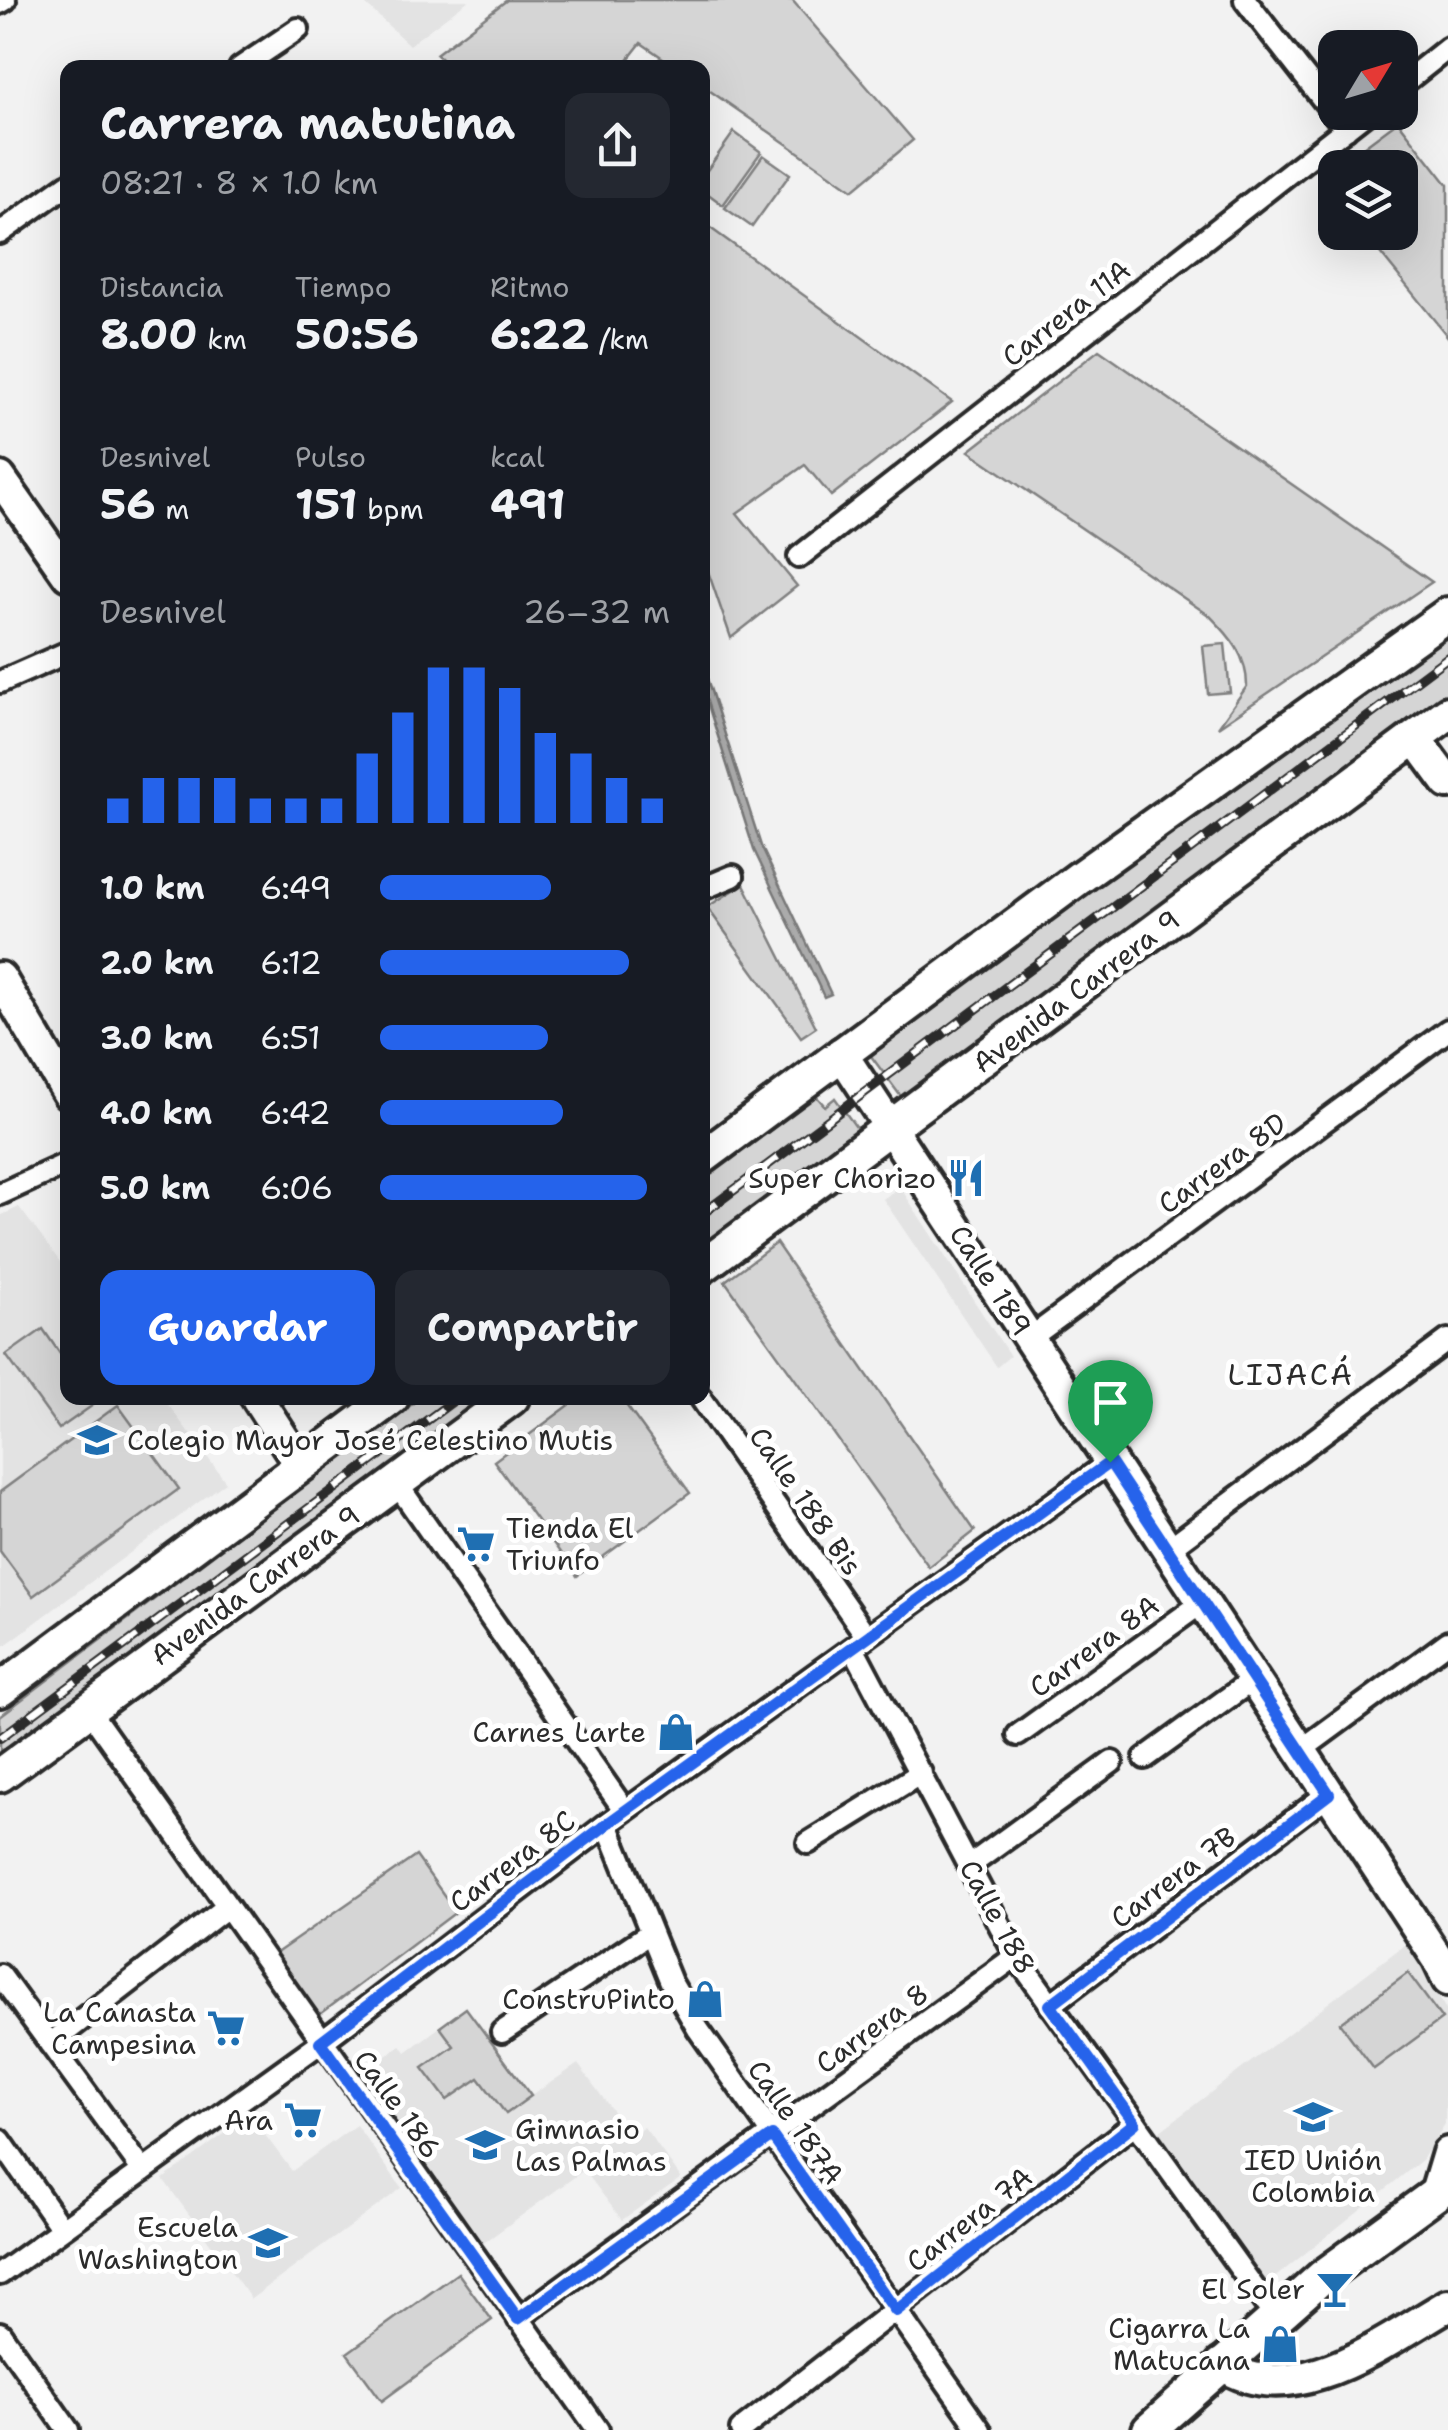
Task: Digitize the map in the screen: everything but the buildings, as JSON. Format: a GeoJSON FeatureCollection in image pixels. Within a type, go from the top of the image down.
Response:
{"type":"FeatureCollection","features":[{"type":"Feature","properties":{"kind":"main road"},"geometry":{"type":"LineString","coordinates":[[710,1152],[840,1053],[1448,614]]}},
{"type":"Feature","properties":{"kind":"main road","name":"Avenida Carrera 9"},"geometry":{"type":"LineString","coordinates":[[710,1261],[1448,714]]}},
{"type":"Feature","properties":{"kind":"main road"},"geometry":{"type":"LineString","coordinates":[[0,1690],[383,1405]]}},
{"type":"Feature","properties":{"kind":"main road","name":"Avenida Carrera 9"},"geometry":{"type":"LineString","coordinates":[[0,1775],[502,1405]]}},
{"type":"Feature","properties":{"kind":"main road"},"geometry":{"type":"LineString","coordinates":[[1150,2430],[1274,2317],[1442,2189]]}},
{"type":"Feature","properties":{"kind":"street"},"geometry":{"type":"LineString","coordinates":[[1245,0],[1318,93]]}},
{"type":"Feature","properties":{"kind":"street"},"geometry":{"type":"LineString","coordinates":[[252,60],[298,29]]}},
{"type":"Feature","properties":{"kind":"street"},"geometry":{"type":"LineString","coordinates":[[1418,72],[1448,48]]}},
{"type":"Feature","properties":{"kind":"street","name":"Carrera 11A"},"geometry":{"type":"LineString","coordinates":[[799,557],[1345,130]]}},
{"type":"Feature","properties":{"kind":"street"},"geometry":{"type":"LineString","coordinates":[[0,233],[60,190]]}},
{"type":"Feature","properties":{"kind":"street"},"geometry":{"type":"LineString","coordinates":[[0,479],[60,564]]}},
{"type":"Feature","properties":{"kind":"street"},"geometry":{"type":"LineString","coordinates":[[0,682],[60,656]]}},
{"type":"Feature","properties":{"kind":"street"},"geometry":{"type":"LineString","coordinates":[[1415,738],[1448,783]]}},
{"type":"Feature","properties":{"kind":"street"},"geometry":{"type":"LineString","coordinates":[[710,886],[733,876]]}},
{"type":"Feature","properties":{"kind":"street"},"geometry":{"type":"LineString","coordinates":[[0,978],[60,1079]]}},
{"type":"Feature","properties":{"kind":"street","name":"Carrera 8D"},"geometry":{"type":"LineString","coordinates":[[1030,1339],[1448,1030]]}},
{"type":"Feature","properties":{"kind":"street","name":"Calle 189"},"geometry":{"type":"LineString","coordinates":[[840,1053],[1445,1968]]}},
{"type":"Feature","properties":{"kind":"street"},"geometry":{"type":"LineString","coordinates":[[0,1194],[60,1167]]}},
{"type":"Feature","properties":{"kind":"street"},"geometry":{"type":"LineString","coordinates":[[1168,1549],[1448,1340]]}},
{"type":"Feature","properties":{"kind":"street"},"geometry":{"type":"LineString","coordinates":[[261,1405],[300,1466]]}},
{"type":"Feature","properties":{"kind":"street","name":"Calle 188 Bis"},"geometry":{"type":"LineString","coordinates":[[706,1405],[860,1642]]}},
{"type":"Feature","properties":{"kind":"street","name":"Carrera 8C"},"geometry":{"type":"LineString","coordinates":[[0,2274],[320,2042],[607,1824],[1110,1462]]}},
{"type":"Feature","properties":{"kind":"street"},"geometry":{"type":"LineString","coordinates":[[396,1481],[625,1811]]}},
{"type":"Feature","properties":{"kind":"street","name":"Carrera 8A"},"geometry":{"type":"LineString","coordinates":[[1018,1735],[1203,1602]]}},
{"type":"Feature","properties":{"kind":"street","name":"Calle 188"},"geometry":{"type":"LineString","coordinates":[[860,1642],[921,1772],[1016,1956],[1274,2317]]}},
{"type":"Feature","properties":{"kind":"street"},"geometry":{"type":"LineString","coordinates":[[1301,1750],[1448,1642]]}},
{"type":"Feature","properties":{"kind":"street"},"geometry":{"type":"LineString","coordinates":[[1145,1758],[1254,1679]]}},
{"type":"Feature","properties":{"kind":"street","name":"Calle 186"},"geometry":{"type":"LineString","coordinates":[[88,1708],[320,2042],[598,2430]]}},
{"type":"Feature","properties":{"kind":"street"},"geometry":{"type":"LineString","coordinates":[[969,1866],[1112,1762]]}},
{"type":"Feature","properties":{"kind":"street"},"geometry":{"type":"LineString","coordinates":[[808,1843],[921,1772]]}},
{"type":"Feature","properties":{"kind":"street","name":"Carrera 7B"},"geometry":{"type":"LineString","coordinates":[[1050,2005],[1329,1794]]}},
{"type":"Feature","properties":{"kind":"street","name":"Calle 187A"},"geometry":{"type":"LineString","coordinates":[[607,1824],[650,1933],[698,2029],[980,2430]]}},
{"type":"Feature","properties":{"kind":"street"},"geometry":{"type":"LineString","coordinates":[[50,2044],[227,1907]]}},
{"type":"Feature","properties":{"kind":"street"},"geometry":{"type":"LineString","coordinates":[[502,2032],[650,1933]]}},
{"type":"Feature","properties":{"kind":"street","name":"Carrera 8"},"geometry":{"type":"LineString","coordinates":[[518,2319],[1016,1956]]}},
{"type":"Feature","properties":{"kind":"street"},"geometry":{"type":"LineString","coordinates":[[0,1975],[143,2171]]}},
{"type":"Feature","properties":{"kind":"street","name":"Carrera 7A"},"geometry":{"type":"LineString","coordinates":[[741,2430],[1135,2123]]}},
{"type":"Feature","properties":{"kind":"street"},"geometry":{"type":"LineString","coordinates":[[0,2140],[62,2229]]}},
{"type":"Feature","properties":{"kind":"street"},"geometry":{"type":"LineString","coordinates":[[1442,2189],[1448,2152]]}},
{"type":"Feature","properties":{"kind":"street"},"geometry":{"type":"LineString","coordinates":[[1220,2364],[1242,2378],[1262,2382],[1303,2376],[1363,2355],[1448,2304]]}},
{"type":"Feature","properties":{"kind":"street"},"geometry":{"type":"LineString","coordinates":[[0,2332],[68,2430]]}},
{"type":"Feature","properties":{"kind":"shaded area"},"geometry":{"type":"Polygon","coordinates":[[[361,0],[469,0],[409,45],[361,0]]]}},
{"type":"Feature","properties":{"kind":"shaded area"},"geometry":{"type":"Polygon","coordinates":[[[507,0],[792,0],[913,140],[853,190],[710,91],[710,60],[666,60],[641,43],[628,60],[442,60],[436,54],[507,0]]]}},
{"type":"Feature","properties":{"kind":"shaded area"},"geometry":{"type":"Polygon","coordinates":[[[1386,130],[1405,130],[1448,185],[1448,337],[1378,250],[1418,250],[1418,150],[1359,150],[1386,130]]]}},
{"type":"Feature","properties":{"kind":"shaded area"},"geometry":{"type":"Polygon","coordinates":[[[734,132],[761,152],[723,205],[710,195],[710,166],[734,132]]]}},
{"type":"Feature","properties":{"kind":"shaded area"},"geometry":{"type":"Polygon","coordinates":[[[763,155],[790,174],[752,227],[725,208],[763,155]]]}},
{"type":"Feature","properties":{"kind":"shaded area"},"geometry":{"type":"Polygon","coordinates":[[[710,228],[952,402],[831,496],[805,465],[737,513],[797,586],[731,638],[710,577],[710,228]]]}},
{"type":"Feature","properties":{"kind":"shaded area"},"geometry":{"type":"Polygon","coordinates":[[[1099,350],[1432,582],[1218,727],[1247,686],[1241,656],[1225,632],[1210,616],[969,451],[1099,350]]]}},
{"type":"Feature","properties":{"kind":"shaded area"},"geometry":{"type":"Polygon","coordinates":[[[1448,633],[1448,695],[905,1102],[868,1052],[1448,633]]]}},
{"type":"Feature","properties":{"kind":"shaded area"},"geometry":{"type":"Polygon","coordinates":[[[1225,644],[1230,692],[1208,694],[1203,646],[1225,644]]]}},
{"type":"Feature","properties":{"kind":"shaded area"},"geometry":{"type":"Polygon","coordinates":[[[710,688],[761,846],[831,994],[824,997],[754,850],[710,711],[710,688]]]}},
{"type":"Feature","properties":{"kind":"shaded area"},"geometry":{"type":"Polygon","coordinates":[[[744,884],[816,1027],[801,1037],[710,911],[710,905],[744,884]]]}},
{"type":"Feature","properties":{"kind":"shaded area"},"geometry":{"type":"Polygon","coordinates":[[[816,1096],[825,1106],[835,1098],[858,1130],[710,1240],[710,1176],[816,1096]]]}},
{"type":"Feature","properties":{"kind":"shaded area"},"geometry":{"type":"Polygon","coordinates":[[[900,1187],[1010,1356],[997,1367],[883,1199],[900,1187]]]}},
{"type":"Feature","properties":{"kind":"shaded area","name":"Colegio Mayor José Celestino Mutis"},"geometry":{"type":"Polygon","coordinates":[[[19,1207],[60,1262],[60,1405],[168,1405],[226,1482],[0,1649],[0,1216],[19,1207]]]}},
{"type":"Feature","properties":{"kind":"shaded area"},"geometry":{"type":"Polygon","coordinates":[[[776,1243],[975,1531],[929,1567],[725,1281],[776,1243]]]}},
{"type":"Feature","properties":{"kind":"shaded area"},"geometry":{"type":"Polygon","coordinates":[[[43,1329],[60,1354],[60,1405],[93,1405],[59,1429],[6,1355],[43,1329]]]}},
{"type":"Feature","properties":{"kind":"shaded area"},"geometry":{"type":"Polygon","coordinates":[[[118,1405],[179,1489],[33,1596],[0,1551],[0,1492],[118,1405]]]}},
{"type":"Feature","properties":{"kind":"shaded area"},"geometry":{"type":"Polygon","coordinates":[[[411,1405],[476,1405],[0,1761],[0,1716],[411,1405]]]}},
{"type":"Feature","properties":{"kind":"shaded area"},"geometry":{"type":"Polygon","coordinates":[[[570,1405],[626,1405],[690,1493],[577,1576],[494,1461],[570,1405]]]}},
{"type":"Feature","properties":{"kind":"shaded area"},"geometry":{"type":"Polygon","coordinates":[[[416,1856],[456,1912],[314,2019],[272,1956],[416,1856]]]}},
{"type":"Feature","properties":{"kind":"shaded area","name":"IED Unión Colombia"},"geometry":{"type":"Polygon","coordinates":[[[1407,1943],[1448,2013],[1445,2124],[1422,2160],[1268,2283],[1159,2132],[1407,1943]]]}},
{"type":"Feature","properties":{"kind":"shaded area"},"geometry":{"type":"Polygon","coordinates":[[[1408,1973],[1442,2019],[1374,2069],[1340,2023],[1408,1973]]]}},
{"type":"Feature","properties":{"kind":"shaded area","name":"Gimnasio Las Palmas"},"geometry":{"type":"Polygon","coordinates":[[[466,2008],[531,2096],[578,2064],[631,2136],[644,2127],[681,2178],[622,2220],[584,2170],[478,2247],[354,2079],[401,2045],[406,2052],[466,2008]]]}},
{"type":"Feature","properties":{"kind":"shaded area"},"geometry":{"type":"Polygon","coordinates":[[[466,2008],[531,2096],[506,2114],[479,2078],[447,2100],[423,2068],[454,2046],[440,2027],[466,2008]]]}},
{"type":"Feature","properties":{"kind":"shaded area","name":"Escuela Washington"},"geometry":{"type":"Polygon","coordinates":[[[250,2115],[292,2171],[356,2125],[402,2188],[251,2299],[163,2179],[250,2115]]]}},
{"type":"Feature","properties":{"kind":"shaded area"},"geometry":{"type":"Polygon","coordinates":[[[458,2273],[492,2320],[382,2401],[347,2353],[458,2273]]]}},
{"type":"Feature","properties":{"kind":"railway"},"geometry":{"type":"LineString","coordinates":[[710,1208],[1448,657]]}},
{"type":"Feature","properties":{"kind":"railway"},"geometry":{"type":"LineString","coordinates":[[0,1738],[448,1405]]}},
{"type":"Feature","properties":{"kind":"place","name":"Super Chorizo"},"geometry":{"type":"Point","coordinates":[966,1178]}},
{"type":"Feature","properties":{"kind":"place","name":"Colegio Mayor José Celestino Mutis"},"geometry":{"type":"Point","coordinates":[97,1440]}},
{"type":"Feature","properties":{"kind":"place","name":"Tienda El Triunfo"},"geometry":{"type":"Point","coordinates":[476,1544]}},
{"type":"Feature","properties":{"kind":"place","name":"Carnes Larte"},"geometry":{"type":"Point","coordinates":[676,1732]}},
{"type":"Feature","properties":{"kind":"place","name":"ConstruPinto"},"geometry":{"type":"Point","coordinates":[705,1999]}},
{"type":"Feature","properties":{"kind":"place","name":"La Canasta Campesina"},"geometry":{"type":"Point","coordinates":[226,2028]}},
{"type":"Feature","properties":{"kind":"place","name":"IED Unión Colombia"},"geometry":{"type":"Point","coordinates":[1313,2117]}},
{"type":"Feature","properties":{"kind":"place","name":"Ara"},"geometry":{"type":"Point","coordinates":[303,2120]}},
{"type":"Feature","properties":{"kind":"place","name":"Gimnasio Las Palmas"},"geometry":{"type":"Point","coordinates":[485,2145]}},
{"type":"Feature","properties":{"kind":"place","name":"Escuela Washington"},"geometry":{"type":"Point","coordinates":[268,2243]}},
{"type":"Feature","properties":{"kind":"place","name":"El Soler"},"geometry":{"type":"Point","coordinates":[1335,2289]}},
{"type":"Feature","properties":{"kind":"place","name":"Cigarra La Matucana"},"geometry":{"type":"Point","coordinates":[1280,2344]}},
{"type":"Feature","properties":{"kind":"district","name":"LIJACÁ"},"geometry":{"type":"Point","coordinates":[1291,1374]}},
{"type":"Feature","properties":{"kind":"route"},"geometry":{"type":"LineString","coordinates":[[1110,1462],[1329,1794],[1050,2005],[1135,2123],[896,2311],[772,2136],[518,2319],[320,2042],[607,1824],[1110,1462]]}}]}
